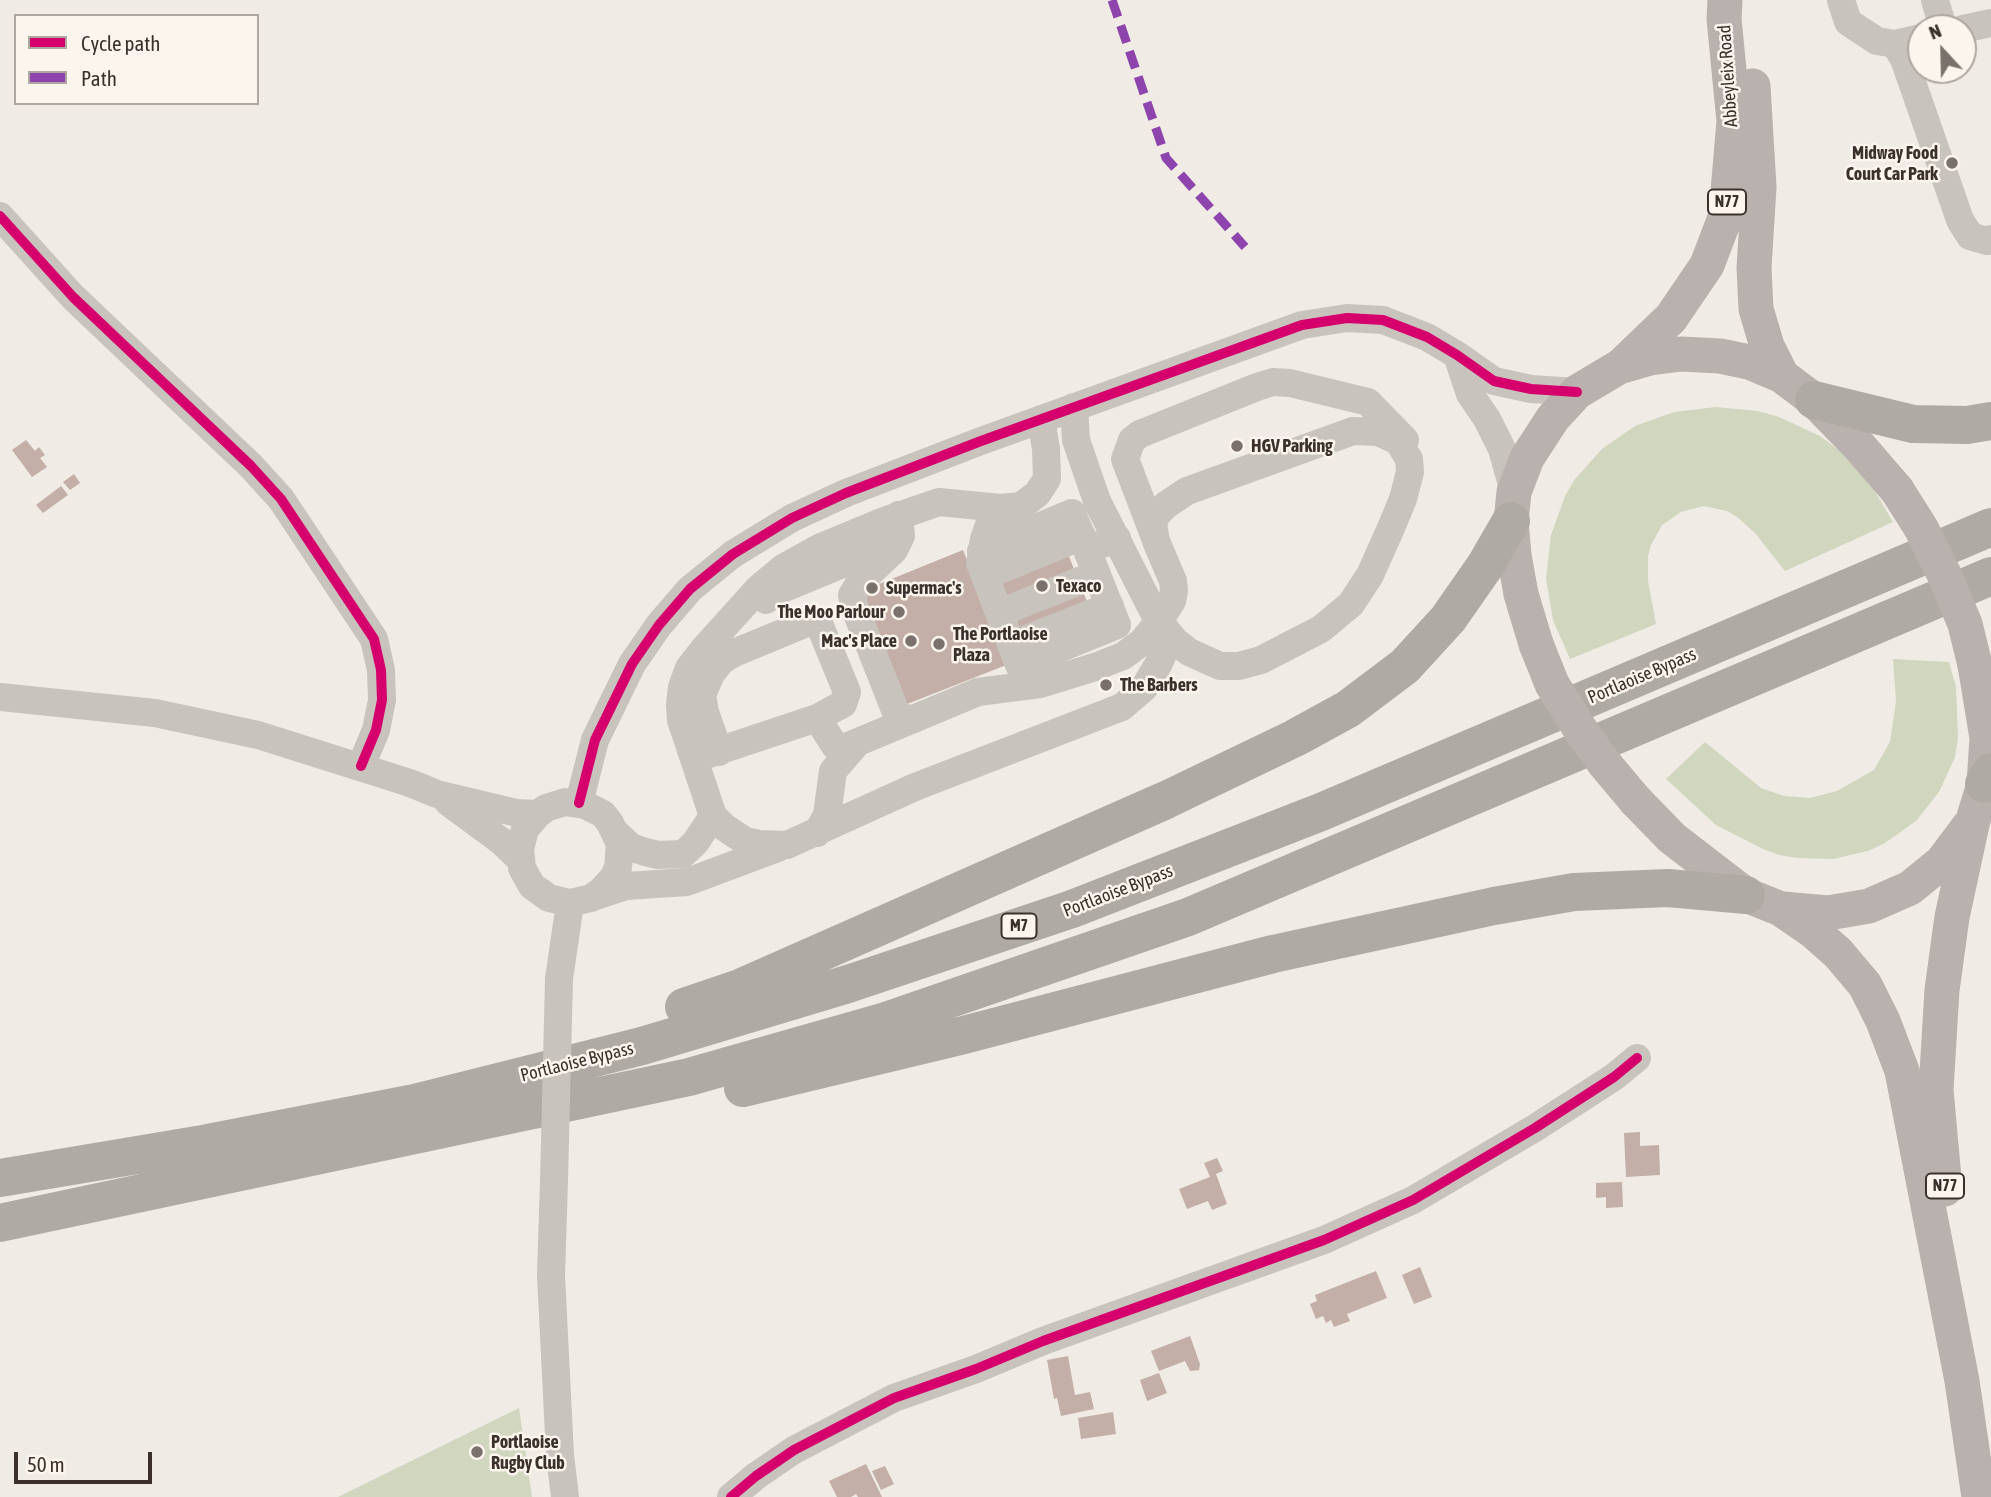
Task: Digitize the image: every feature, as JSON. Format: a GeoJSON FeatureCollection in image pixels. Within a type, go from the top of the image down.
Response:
{"type":"FeatureCollection","features":[{"type":"Feature","properties":{"kind":"highway"},"geometry":{"type":"LineString","coordinates":[[1814,400],[1913,424],[1968,425],[1991,421]]}},
{"type":"Feature","properties":{"kind":"highway","name":"M7"},"geometry":{"type":"LineString","coordinates":[[10,1176],[487,1065],[633,1024],[740,988],[1166,800],[1295,738],[1348,709],[1405,666],[1448,619],[1485,566],[1513,506]]}},
{"type":"Feature","properties":{"kind":"highway","name":"Portlaoise Bypass"},"geometry":{"type":"LineString","coordinates":[[10,1176],[203,1144],[415,1102],[642,1046],[861,979],[1072,909],[1321,812],[1991,527]]}},
{"type":"Feature","properties":{"kind":"highway","name":"Portlaoise Bypass"},"geometry":{"type":"LineString","coordinates":[[0,1224],[690,1077],[886,1021],[1188,917],[1991,576]]}},
{"type":"Feature","properties":{"kind":"highway"},"geometry":{"type":"LineString","coordinates":[[0,1224],[164,1208],[659,1108],[960,1036],[1273,954],[1494,906],[1574,892],[1668,888],[1746,895]]}},
{"type":"Feature","properties":{"kind":"main road","name":"Abbeyleix Road"},"geometry":{"type":"LineString","coordinates":[[1619,367],[1671,318],[1707,265],[1726,215],[1734,121],[1724,19],[1725,0]]}},
{"type":"Feature","properties":{"kind":"main road","name":"Abbeyleix Road"},"geometry":{"type":"LineString","coordinates":[[1740,0],[1745,16],[1756,111],[1759,187],[1754,268],[1756,309],[1767,346],[1782,376]]}},
{"type":"Feature","properties":{"kind":"main road","name":"N77"},"geometry":{"type":"LineString","coordinates":[[1962,1381],[1936,1090],[1942,990],[1952,917],[1973,820],[1988,778],[1987,738],[1976,665],[1965,624],[1921,528],[1896,490],[1859,446],[1814,400],[1782,376],[1749,362],[1720,356],[1681,354],[1650,358],[1619,367],[1577,392],[1553,418],[1527,458],[1513,506],[1521,594],[1536,644],[1552,684],[1580,729],[1636,801],[1672,838],[1746,895],[1781,909],[1813,931],[1838,953],[1865,985],[1883,1021],[1902,1071],[1962,1381],[1979,1497]]}},
{"type":"Feature","properties":{"kind":"main road","name":"N77"},"geometry":{"type":"LineString","coordinates":[[1781,909],[1828,913],[1870,906],[1910,888],[1942,862],[1973,820]]}},
{"type":"Feature","properties":{"kind":"street"},"geometry":{"type":"LineString","coordinates":[[1841,0],[1848,22],[1877,41],[1907,41]]}},
{"type":"Feature","properties":{"kind":"street"},"geometry":{"type":"LineString","coordinates":[[1855,0],[1863,31]]}},
{"type":"Feature","properties":{"kind":"street"},"geometry":{"type":"LineString","coordinates":[[1907,46],[1904,59],[1907,68]]}},
{"type":"Feature","properties":{"kind":"street"},"geometry":{"type":"LineString","coordinates":[[1913,84],[1960,220],[1970,236],[1987,241],[1991,239]]}},
{"type":"Feature","properties":{"kind":"street"},"geometry":{"type":"LineString","coordinates":[[0,216],[73,297],[251,466],[273,491],[374,639],[382,670],[382,701],[376,730],[361,766]]}},
{"type":"Feature","properties":{"kind":"street"},"geometry":{"type":"LineString","coordinates":[[579,803],[595,740],[632,664],[659,625],[690,589],[733,554],[792,518],[902,470],[1303,325],[1347,318],[1383,320],[1427,337],[1494,381],[1531,389],[1577,392]]}},
{"type":"Feature","properties":{"kind":"street"},"geometry":{"type":"LineString","coordinates":[[1457,355],[1470,394],[1487,419],[1502,449],[1513,506]]}},
{"type":"Feature","properties":{"kind":"street"},"geometry":{"type":"LineString","coordinates":[[817,718],[835,746],[846,747],[978,692],[1040,684],[1095,667],[1123,656],[1142,642],[1172,601],[1173,581],[1125,459],[1132,440],[1140,434],[1273,383],[1290,383],[1368,402],[1405,439],[1410,472],[1403,499],[1370,575],[1351,604],[1321,629],[1261,660],[1239,666],[1220,666],[1189,652],[1175,641],[1159,621]]}},
{"type":"Feature","properties":{"kind":"street"},"geometry":{"type":"LineString","coordinates":[[707,755],[817,718],[843,704],[848,692],[820,626],[809,622],[726,643],[689,668],[682,687],[681,720],[707,755],[713,816],[695,843],[683,853],[658,855],[645,852],[631,847],[617,834],[603,814],[579,803],[555,804],[531,821],[522,839],[520,859],[526,877],[549,898],[580,900],[626,886],[687,883],[817,833],[915,787],[1122,706],[1144,688],[1164,651],[1164,637],[1159,621],[1097,501],[1076,440],[1074,407]]}},
{"type":"Feature","properties":{"kind":"street"},"geometry":{"type":"LineString","coordinates":[[1041,419],[1047,479],[1037,494],[1021,506],[1002,512],[990,522],[983,564],[1012,645],[1110,606],[1089,554]]}},
{"type":"Feature","properties":{"kind":"street"},"geometry":{"type":"LineString","coordinates":[[1154,535],[1153,524],[1157,514],[1187,491],[1353,431],[1378,432],[1391,436],[1398,440],[1409,459]]}},
{"type":"Feature","properties":{"kind":"street"},"geometry":{"type":"LineString","coordinates":[[726,643],[737,610],[783,568],[819,548],[899,515],[939,502],[1001,508],[1021,506]]}},
{"type":"Feature","properties":{"kind":"street"},"geometry":{"type":"LineString","coordinates":[[899,515],[901,536],[894,550],[860,582],[852,595],[895,710],[902,718],[914,719]]}},
{"type":"Feature","properties":{"kind":"street"},"geometry":{"type":"LineString","coordinates":[[999,612],[1117,538]]}},
{"type":"Feature","properties":{"kind":"street"},"geometry":{"type":"LineString","coordinates":[[983,564],[1089,554]]}},
{"type":"Feature","properties":{"kind":"street"},"geometry":{"type":"LineString","coordinates":[[0,683],[55,702]]}},
{"type":"Feature","properties":{"kind":"street"},"geometry":{"type":"LineString","coordinates":[[0,697],[155,713],[258,735],[361,766],[438,794],[517,813],[538,814]]}},
{"type":"Feature","properties":{"kind":"street"},"geometry":{"type":"LineString","coordinates":[[817,833],[827,815],[833,771],[857,743]]}},
{"type":"Feature","properties":{"kind":"street"},"geometry":{"type":"LineString","coordinates":[[438,794],[501,841],[520,859]]}},
{"type":"Feature","properties":{"kind":"street"},"geometry":{"type":"LineString","coordinates":[[713,816],[745,841],[788,845]]}},
{"type":"Feature","properties":{"kind":"street"},"geometry":{"type":"LineString","coordinates":[[565,1497],[560,1455],[551,1275],[559,979],[580,900],[608,885],[618,867],[620,856],[617,834]]}},
{"type":"Feature","properties":{"kind":"street"},"geometry":{"type":"LineString","coordinates":[[731,1497],[794,1450],[894,1398],[976,1369],[1043,1341],[1324,1240],[1413,1200],[1535,1128],[1614,1077],[1637,1058]]}},
{"type":"Feature","properties":{"kind":"green space"},"geometry":{"type":"Polygon","coordinates":[[[1716,407],[1758,411],[1779,417],[1820,436],[1839,450],[1870,483],[1893,522],[1785,571],[1755,533],[1727,511],[1704,506],[1681,512],[1662,525],[1648,556],[1648,581],[1656,624],[1570,659],[1553,620],[1546,578],[1551,535],[1565,496],[1575,479],[1602,449],[1635,426],[1674,412],[1716,407]]]}},
{"type":"Feature","properties":{"kind":"green space"},"geometry":{"type":"Polygon","coordinates":[[[1893,659],[1949,662],[1956,687],[1958,738],[1955,757],[1939,792],[1916,821],[1885,843],[1868,851],[1833,859],[1779,855],[1716,825],[1666,779],[1705,742],[1761,788],[1784,796],[1810,798],[1837,791],[1874,770],[1890,742],[1896,701],[1893,659]]]}},
{"type":"Feature","properties":{"kind":"green space","name":"Portlaoise Rugby Club"},"geometry":{"type":"Polygon","coordinates":[[[519,1408],[532,1497],[338,1497],[519,1408]]]}},
{"type":"Feature","properties":{"kind":"building"},"geometry":{"type":"Polygon","coordinates":[[[26,440],[35,451],[39,447],[45,455],[40,458],[47,467],[32,477],[12,450],[26,440]]]}},
{"type":"Feature","properties":{"kind":"building"},"geometry":{"type":"Polygon","coordinates":[[[74,474],[80,483],[70,490],[63,482],[74,474]]]}},
{"type":"Feature","properties":{"kind":"building"},"geometry":{"type":"Polygon","coordinates":[[[61,486],[68,495],[43,513],[36,505],[61,486]]]}},
{"type":"Feature","properties":{"kind":"building","name":"The Portlaoise Plaza"},"geometry":{"type":"Polygon","coordinates":[[[1060,534],[1096,624],[1009,664],[902,706],[857,593],[963,550],[986,609],[991,561],[1060,534]]]}},
{"type":"Feature","properties":{"kind":"building"},"geometry":{"type":"Polygon","coordinates":[[[1640,1132],[1640,1146],[1659,1145],[1660,1175],[1626,1177],[1624,1133],[1640,1132]]]}},
{"type":"Feature","properties":{"kind":"building"},"geometry":{"type":"Polygon","coordinates":[[[1217,1158],[1223,1171],[1216,1174],[1227,1204],[1212,1210],[1208,1201],[1187,1209],[1179,1189],[1210,1177],[1204,1163],[1217,1158]]]}},
{"type":"Feature","properties":{"kind":"building"},"geometry":{"type":"Polygon","coordinates":[[[1622,1182],[1623,1207],[1606,1208],[1606,1197],[1596,1198],[1596,1183],[1622,1182]]]}},
{"type":"Feature","properties":{"kind":"building"},"geometry":{"type":"Polygon","coordinates":[[[1420,1267],[1432,1297],[1414,1304],[1402,1275],[1420,1267]]]}},
{"type":"Feature","properties":{"kind":"building"},"geometry":{"type":"Polygon","coordinates":[[[1376,1271],[1387,1298],[1347,1314],[1350,1321],[1334,1327],[1331,1320],[1326,1323],[1323,1316],[1316,1319],[1310,1304],[1317,1301],[1315,1295],[1376,1271]]]}},
{"type":"Feature","properties":{"kind":"building"},"geometry":{"type":"Polygon","coordinates":[[[1190,1336],[1200,1364],[1199,1370],[1190,1371],[1185,1361],[1159,1371],[1151,1351],[1190,1336]]]}},
{"type":"Feature","properties":{"kind":"building"},"geometry":{"type":"Polygon","coordinates":[[[1068,1356],[1075,1395],[1090,1392],[1094,1409],[1061,1416],[1057,1398],[1054,1399],[1047,1360],[1068,1356]]]}},
{"type":"Feature","properties":{"kind":"building"},"geometry":{"type":"Polygon","coordinates":[[[1159,1373],[1167,1393],[1147,1401],[1140,1380],[1159,1373]]]}},
{"type":"Feature","properties":{"kind":"building"},"geometry":{"type":"Polygon","coordinates":[[[1113,1412],[1116,1434],[1081,1439],[1078,1418],[1113,1412]]]}},
{"type":"Feature","properties":{"kind":"building"},"geometry":{"type":"Polygon","coordinates":[[[866,1464],[882,1497],[858,1497],[856,1494],[851,1497],[837,1497],[829,1481],[866,1464]]]}},
{"type":"Feature","properties":{"kind":"building"},"geometry":{"type":"Polygon","coordinates":[[[885,1466],[894,1484],[881,1490],[872,1471],[885,1466]]]}},
{"type":"Feature","properties":{"kind":"marked path"},"geometry":{"type":"LineString","coordinates":[[1112,0],[1166,158],[1245,247]]}},
{"type":"Feature","properties":{"kind":"cycle path"},"geometry":{"type":"LineString","coordinates":[[0,216],[73,297],[251,466],[281,499],[374,639],[381,670],[382,700],[376,730],[361,766]]}},
{"type":"Feature","properties":{"kind":"cycle path"},"geometry":{"type":"LineString","coordinates":[[579,803],[595,740],[632,664],[659,625],[690,589],[733,554],[792,518],[846,493],[981,441],[1302,325],[1347,318],[1383,320],[1427,337],[1494,381],[1531,389],[1577,392]]}},
{"type":"Feature","properties":{"kind":"cycle path"},"geometry":{"type":"LineString","coordinates":[[731,1497],[794,1450],[894,1398],[976,1369],[1043,1341],[1324,1240],[1413,1200],[1535,1128],[1614,1077],[1637,1058]]}},
{"type":"Feature","properties":{"kind":"place","name":"Midway Food Court Car Park"},"geometry":{"type":"Point","coordinates":[1952,163]}},
{"type":"Feature","properties":{"kind":"place","name":"HGV Parking"},"geometry":{"type":"Point","coordinates":[1237,446]}},
{"type":"Feature","properties":{"kind":"place","name":"Texaco"},"geometry":{"type":"Point","coordinates":[1042,586]}},
{"type":"Feature","properties":{"kind":"place","name":"Supermac's"},"geometry":{"type":"Point","coordinates":[872,588]}},
{"type":"Feature","properties":{"kind":"place","name":"The Moo Parlour"},"geometry":{"type":"Point","coordinates":[899,612]}},
{"type":"Feature","properties":{"kind":"place","name":"Mac's Place"},"geometry":{"type":"Point","coordinates":[911,641]}},
{"type":"Feature","properties":{"kind":"place","name":"The Portlaoise Plaza"},"geometry":{"type":"Point","coordinates":[939,644]}},
{"type":"Feature","properties":{"kind":"place","name":"The Barbers"},"geometry":{"type":"Point","coordinates":[1106,685]}},
{"type":"Feature","properties":{"kind":"place","name":"Portlaoise Rugby Club"},"geometry":{"type":"Point","coordinates":[477,1452]}}]}
